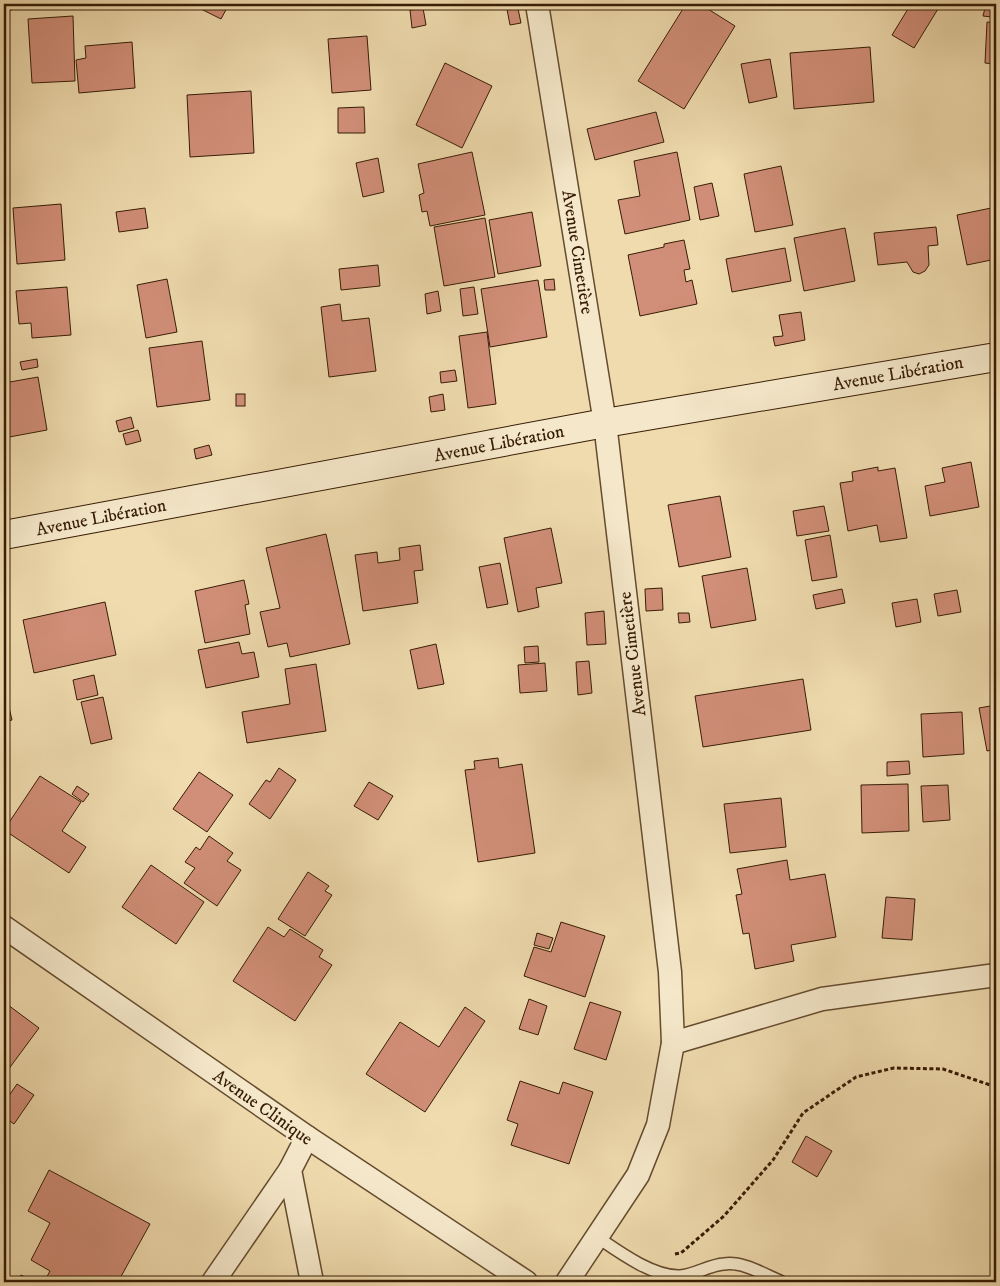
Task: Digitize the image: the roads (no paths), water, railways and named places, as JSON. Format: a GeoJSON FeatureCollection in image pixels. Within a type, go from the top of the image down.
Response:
{"type":"FeatureCollection","features":[{"type":"Feature","properties":{"kind":"street","name":"Avenue Cimetière"},"geometry":{"type":"LineString","coordinates":[[537,4],[605,423],[670,972],[672,1043],[658,1125],[638,1175],[567,1282]]}},
{"type":"Feature","properties":{"kind":"street","name":"Avenue Libération"},"geometry":{"type":"LineString","coordinates":[[4,535],[605,423],[996,357]]}},
{"type":"Feature","properties":{"kind":"street","name":"Avenue Clinique"},"geometry":{"type":"LineString","coordinates":[[4,927],[308,1138],[526,1282]]}},
{"type":"Feature","properties":{"kind":"street"},"geometry":{"type":"LineString","coordinates":[[672,1043],[822,998],[996,975]]}},
{"type":"Feature","properties":{"kind":"street"},"geometry":{"type":"LineString","coordinates":[[213,1282],[290,1170],[308,1138]]}},
{"type":"Feature","properties":{"kind":"street"},"geometry":{"type":"LineString","coordinates":[[290,1170],[312,1282]]}},
{"type":"Feature","properties":{"kind":"lane"},"geometry":{"type":"LineString","coordinates":[[597,1237],[625,1256],[662,1274],[680,1276],[725,1263],[740,1264],[782,1282]]}}]}
